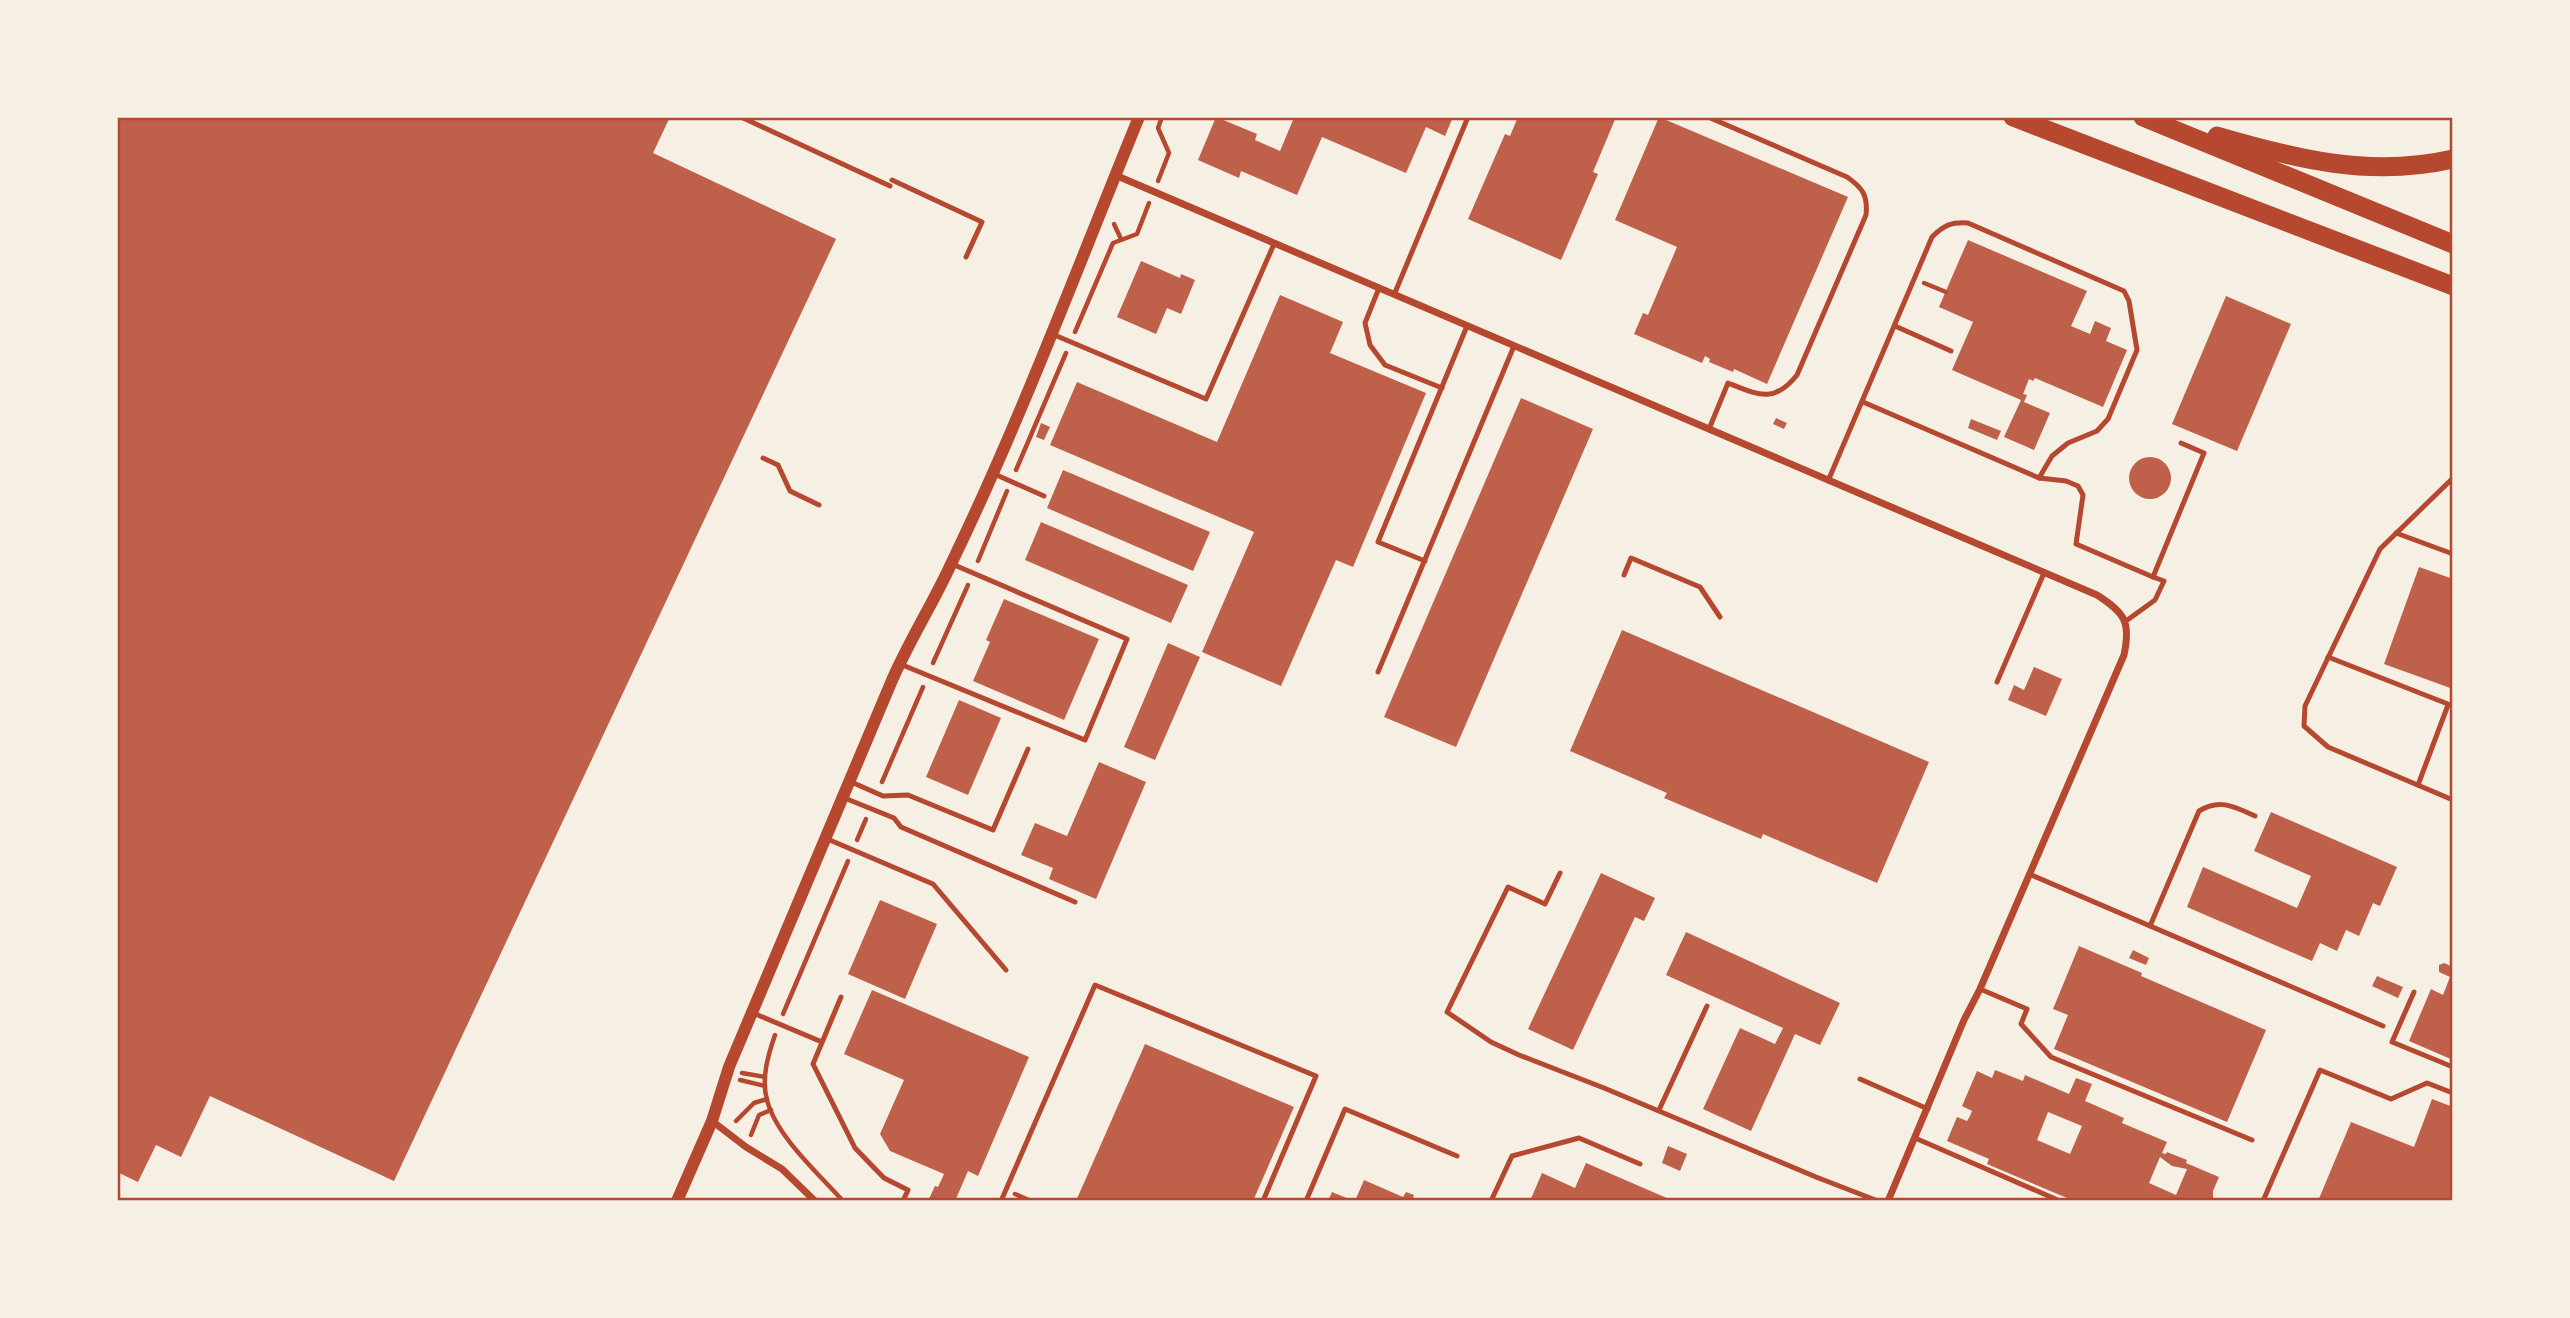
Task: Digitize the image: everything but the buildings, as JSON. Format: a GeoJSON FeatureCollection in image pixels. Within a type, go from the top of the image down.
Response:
{"type":"FeatureCollection","features":[{"type":"Feature","properties":{"kind":"highway"},"geometry":{"type":"LineString","coordinates":[[2013,117],[2453,286]]}},
{"type":"Feature","properties":{"kind":"highway"},"geometry":{"type":"LineString","coordinates":[[2143,117],[2453,244]]}},
{"type":"Feature","properties":{"kind":"highway"},"geometry":{"type":"LineString","coordinates":[[2154,117],[2285,156],[2346,165],[2370,168],[2432,164],[2453,159]]}},
{"type":"Feature","properties":{"kind":"street"},"geometry":{"type":"LineString","coordinates":[[677,1201],[712,1121],[726,1075],[899,663],[952,564],[992,473],[1100,218],[1139,117]]}},
{"type":"Feature","properties":{"kind":"street"},"geometry":{"type":"LineString","coordinates":[[1115,175],[2044,573],[2116,607],[2126,621],[2128,636],[2124,655],[1888,1201]]}},
{"type":"Feature","properties":{"kind":"street"},"geometry":{"type":"LineString","coordinates":[[712,1121],[746,1147],[782,1169],[814,1201]]}},
{"type":"Feature","properties":{"kind":"lane"},"geometry":{"type":"LineString","coordinates":[[741,117],[982,222],[966,257]]}},
{"type":"Feature","properties":{"kind":"lane"},"geometry":{"type":"LineString","coordinates":[[1394,295],[1468,117]]}},
{"type":"Feature","properties":{"kind":"lane"},"geometry":{"type":"LineString","coordinates":[[1708,117],[1847,177],[1861,186],[1868,201],[1866,215],[1797,374],[1788,386],[1773,394],[1759,396],[1728,383],[1709,429]]}},
{"type":"Feature","properties":{"kind":"lane"},"geometry":{"type":"LineString","coordinates":[[1828,481],[1933,237],[1941,228],[1951,223],[1968,223],[2124,291],[2129,301],[2137,350],[2108,419],[2097,431],[2068,443],[2052,456],[2039,478]]}},
{"type":"Feature","properties":{"kind":"lane"},"geometry":{"type":"LineString","coordinates":[[1051,334],[1206,398],[1274,244]]}},
{"type":"Feature","properties":{"kind":"lane"},"geometry":{"type":"LineString","coordinates":[[1379,288],[1365,323],[1370,345],[1385,365],[1442,388]]}},
{"type":"Feature","properties":{"kind":"lane"},"geometry":{"type":"LineString","coordinates":[[1424,561],[1378,542],[1467,326]]}},
{"type":"Feature","properties":{"kind":"lane"},"geometry":{"type":"LineString","coordinates":[[1895,326],[1951,351]]}},
{"type":"Feature","properties":{"kind":"lane"},"geometry":{"type":"LineString","coordinates":[[1378,672],[1514,346]]}},
{"type":"Feature","properties":{"kind":"lane"},"geometry":{"type":"LineString","coordinates":[[1863,402],[2039,478],[2066,481],[2078,486],[2082,495],[2076,544],[2164,581],[2155,600],[2126,621]]}},
{"type":"Feature","properties":{"kind":"lane"},"geometry":{"type":"LineString","coordinates":[[2154,577],[2204,453],[2181,443]]}},
{"type":"Feature","properties":{"kind":"lane"},"geometry":{"type":"LineString","coordinates":[[763,458],[778,465],[790,491],[819,505]]}},
{"type":"Feature","properties":{"kind":"lane"},"geometry":{"type":"LineString","coordinates":[[992,473],[1044,496]]}},
{"type":"Feature","properties":{"kind":"lane"},"geometry":{"type":"LineString","coordinates":[[2453,478],[2380,549],[2305,706],[2304,726],[2328,747],[2453,800]]}},
{"type":"Feature","properties":{"kind":"lane"},"geometry":{"type":"LineString","coordinates":[[2396,533],[2453,554]]}},
{"type":"Feature","properties":{"kind":"lane"},"geometry":{"type":"LineString","coordinates":[[1624,575],[1632,558],[1700,587],[1720,617]]}},
{"type":"Feature","properties":{"kind":"lane"},"geometry":{"type":"LineString","coordinates":[[899,663],[1085,740],[1128,639],[952,564]]}},
{"type":"Feature","properties":{"kind":"lane"},"geometry":{"type":"LineString","coordinates":[[1997,682],[2044,573]]}},
{"type":"Feature","properties":{"kind":"lane"},"geometry":{"type":"LineString","coordinates":[[2329,657],[2451,705],[2418,786]]}},
{"type":"Feature","properties":{"kind":"lane"},"geometry":{"type":"LineString","coordinates":[[849,781],[883,796],[908,795],[993,830],[1028,749]]}},
{"type":"Feature","properties":{"kind":"lane"},"geometry":{"type":"LineString","coordinates":[[842,797],[894,818],[901,827],[1074,902]]}},
{"type":"Feature","properties":{"kind":"lane"},"geometry":{"type":"LineString","coordinates":[[2150,926],[2199,811],[2218,803],[2255,816]]}},
{"type":"Feature","properties":{"kind":"lane"},"geometry":{"type":"LineString","coordinates":[[825,838],[933,884],[1006,970]]}},
{"type":"Feature","properties":{"kind":"lane"},"geometry":{"type":"LineString","coordinates":[[1560,873],[1545,904],[1508,887],[1447,1012],[1491,1042],[1519,1055],[1878,1201]]}},
{"type":"Feature","properties":{"kind":"lane"},"geometry":{"type":"LineString","coordinates":[[2029,874],[2382,1026]]}},
{"type":"Feature","properties":{"kind":"lane"},"geometry":{"type":"LineString","coordinates":[[1001,1201],[1095,985],[1316,1076],[1263,1201]]}},
{"type":"Feature","properties":{"kind":"lane"},"geometry":{"type":"LineString","coordinates":[[1980,989],[2027,1009],[2021,1024],[2051,1057],[2252,1140]]}},
{"type":"Feature","properties":{"kind":"lane"},"geometry":{"type":"LineString","coordinates":[[2414,992],[2392,1042],[2453,1067]]}},
{"type":"Feature","properties":{"kind":"lane"},"geometry":{"type":"LineString","coordinates":[[841,997],[813,1064],[855,1149],[884,1178],[908,1190],[903,1201]]}},
{"type":"Feature","properties":{"kind":"lane"},"geometry":{"type":"LineString","coordinates":[[1659,1110],[1707,1006]]}},
{"type":"Feature","properties":{"kind":"lane"},"geometry":{"type":"LineString","coordinates":[[753,1013],[822,1042]]}},
{"type":"Feature","properties":{"kind":"lane"},"geometry":{"type":"LineString","coordinates":[[2263,1201],[2320,1070],[2391,1099],[2427,1083],[2453,1093]]}},
{"type":"Feature","properties":{"kind":"lane"},"geometry":{"type":"LineString","coordinates":[[1860,1079],[1928,1109]]}},
{"type":"Feature","properties":{"kind":"lane"},"geometry":{"type":"LineString","coordinates":[[1306,1201],[1345,1109],[1457,1156]]}},
{"type":"Feature","properties":{"kind":"lane"},"geometry":{"type":"LineString","coordinates":[[1491,1201],[1512,1157],[1579,1138],[1640,1164]]}},
{"type":"Feature","properties":{"kind":"lane"},"geometry":{"type":"LineString","coordinates":[[1915,1138],[2060,1201]]}},
{"type":"Feature","properties":{"kind":"path"},"geometry":{"type":"LineString","coordinates":[[878,793],[1113,243],[1137,234],[1169,153],[1158,128],[1162,117]]}},
{"type":"Feature","properties":{"kind":"path"},"geometry":{"type":"LineString","coordinates":[[1914,279],[1945,292]]}},
{"type":"Feature","properties":{"kind":"path"},"geometry":{"type":"LineString","coordinates":[[843,1201],[802,1156],[771,1110],[765,1086],[765,1070],[779,1024],[871,809]]}},
{"type":"Feature","properties":{"kind":"path"},"geometry":{"type":"LineString","coordinates":[[726,1075],[765,1086]]}},
{"type":"Feature","properties":{"kind":"path"},"geometry":{"type":"LineString","coordinates":[[746,1147],[759,1115],[771,1110]]}}]}
